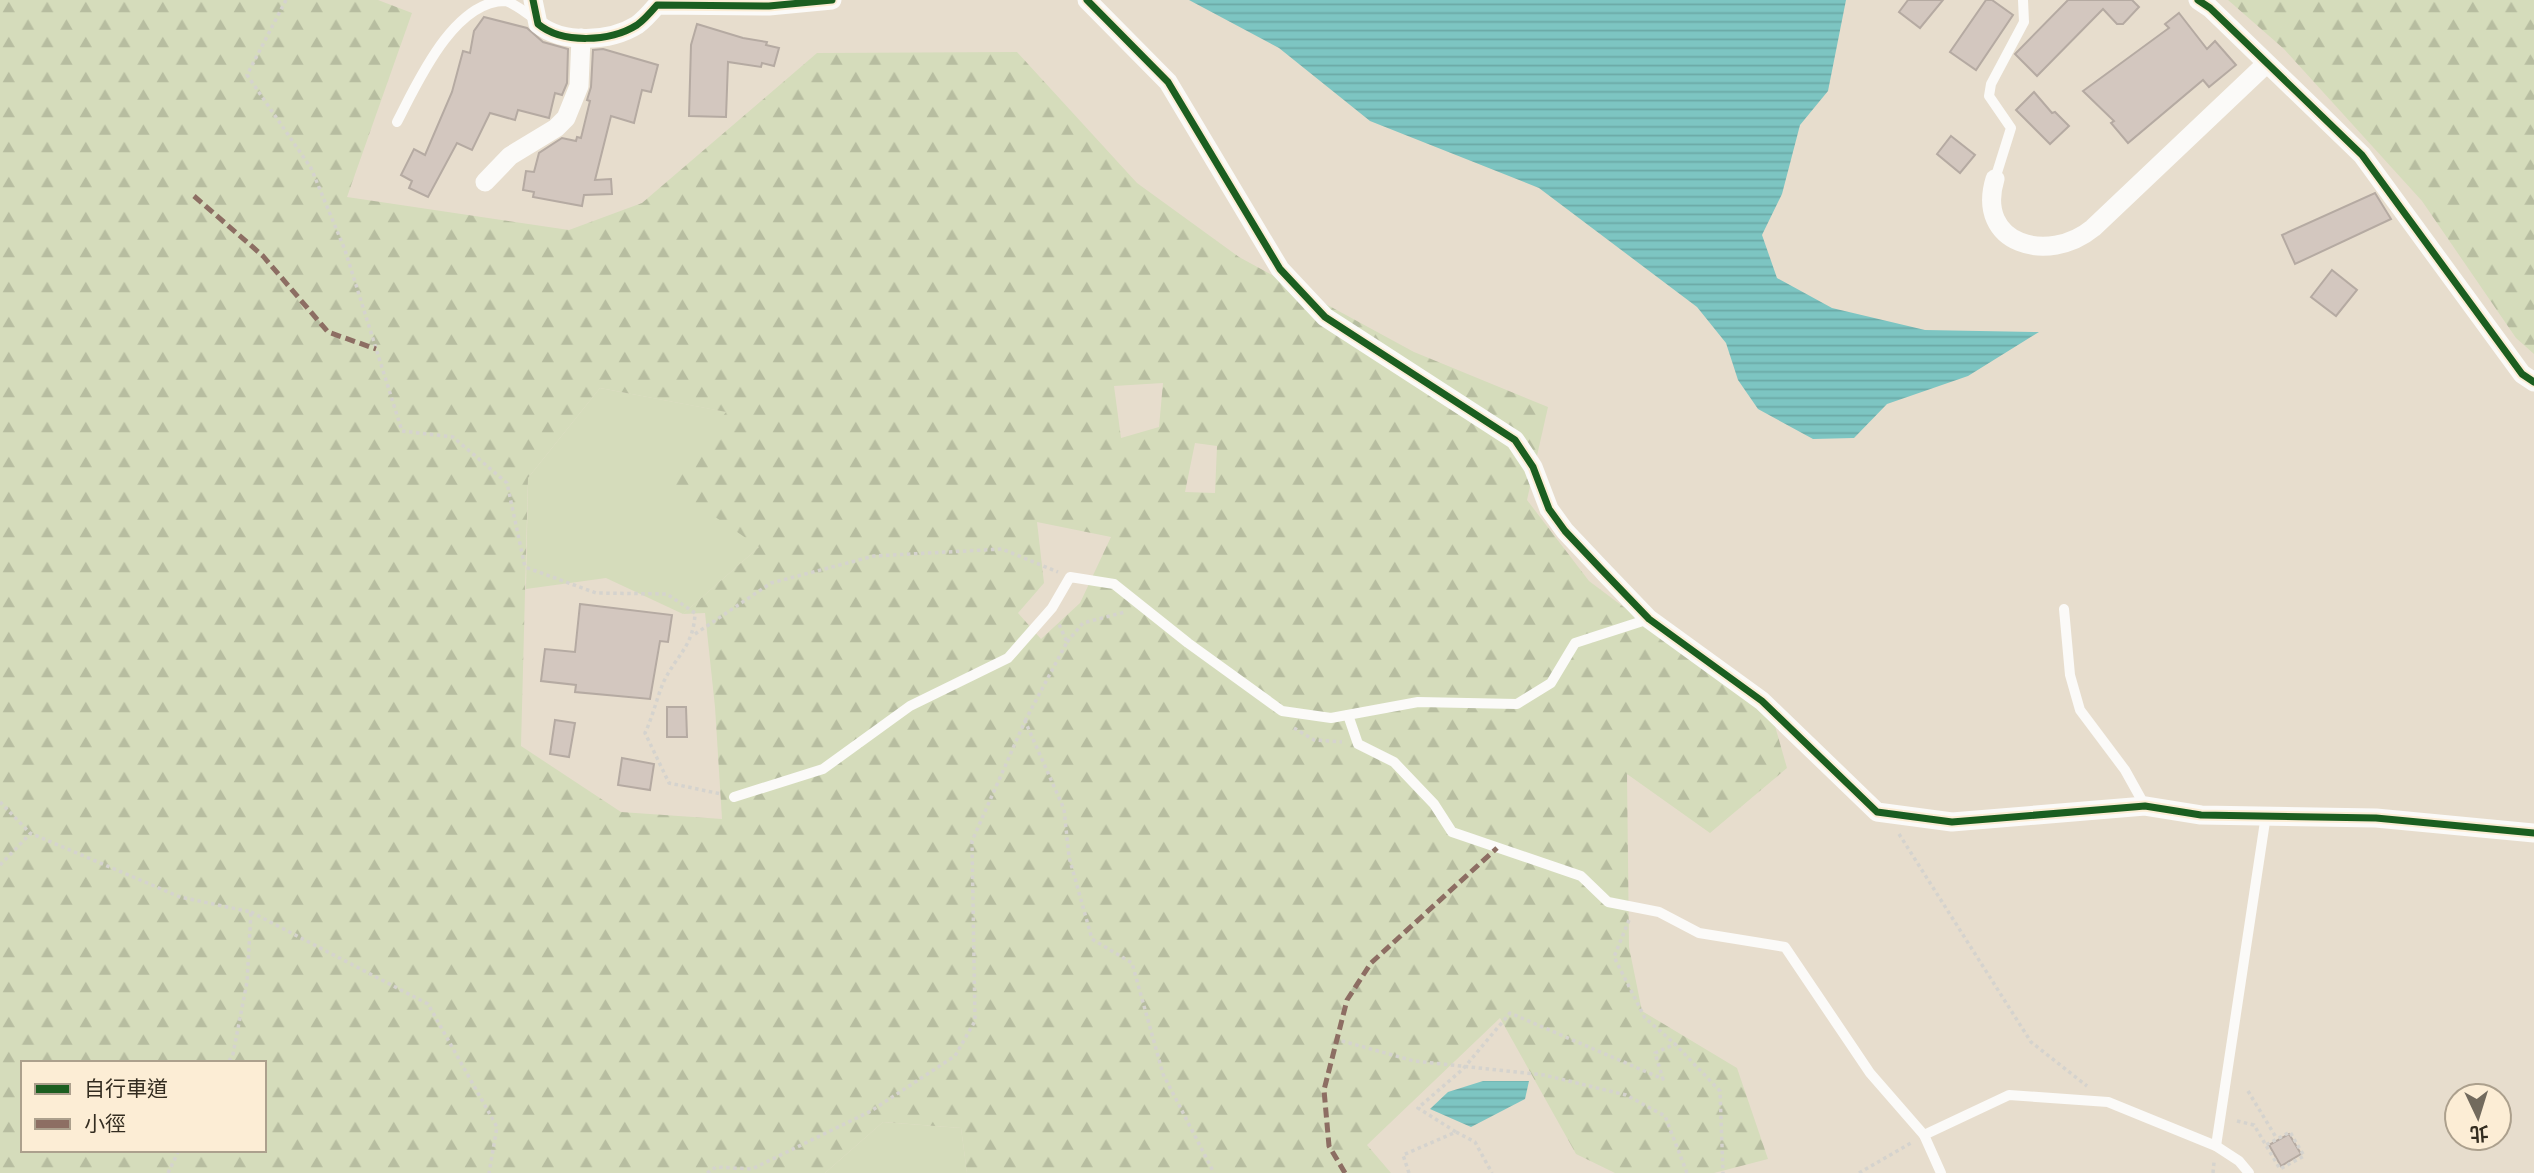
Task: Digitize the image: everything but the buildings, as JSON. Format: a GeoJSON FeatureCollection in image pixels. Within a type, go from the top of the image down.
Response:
{"type":"FeatureCollection","features":[{"type":"Feature","properties":{"kind":"street"},"geometry":{"type":"LineString","coordinates":[[533,9],[551,34],[581,38],[618,32],[637,25],[653,3],[769,6],[832,0]]}},
{"type":"Feature","properties":{"kind":"street"},"geometry":{"type":"LineString","coordinates":[[1087,0],[1168,82],[1289,279],[1325,317],[1516,440],[1533,467],[1549,509],[1565,531],[1650,619],[1762,701],[1877,812],[1952,822],[2145,806],[2201,815],[2376,818],[2534,833]]}},
{"type":"Feature","properties":{"kind":"street"},"geometry":{"type":"LineString","coordinates":[[2198,0],[2210,8],[2362,155],[2522,374],[2534,382]]}},
{"type":"Feature","properties":{"kind":"street"},"geometry":{"type":"LineString","coordinates":[[485,182],[510,156],[556,128],[566,118],[579,86],[581,38]]}},
{"type":"Feature","properties":{"kind":"street"},"geometry":{"type":"LineString","coordinates":[[1995,179],[1991,205],[2002,228],[2031,246],[2064,246],[2092,228],[2266,64]]}},
{"type":"Feature","properties":{"kind":"lane"},"geometry":{"type":"LineString","coordinates":[[1995,179],[2011,128],[1989,96],[1991,84],[2024,22],[2023,0]]}},
{"type":"Feature","properties":{"kind":"lane"},"geometry":{"type":"LineString","coordinates":[[397,122],[450,23],[467,8],[485,1],[506,1],[533,9]]}},
{"type":"Feature","properties":{"kind":"lane"},"geometry":{"type":"LineString","coordinates":[[734,797],[823,769],[910,706],[1008,659],[1052,608],[1070,577],[1114,584],[1188,643],[1282,711],[1331,718],[1418,702],[1517,704],[1551,683],[1575,643],[1650,619]]}},
{"type":"Feature","properties":{"kind":"lane"},"geometry":{"type":"LineString","coordinates":[[2064,609],[2070,675],[2080,710],[2124,769],[2145,806]]}},
{"type":"Feature","properties":{"kind":"lane"},"geometry":{"type":"LineString","coordinates":[[1348,715],[1358,744],[1394,762],[1434,804],[1452,832],[1581,876],[1608,902],[1659,912],[1699,933],[1785,947],[1870,1073],[1924,1135],[1941,1173]]}},
{"type":"Feature","properties":{"kind":"lane"},"geometry":{"type":"LineString","coordinates":[[2216,1146],[2266,815]]}},
{"type":"Feature","properties":{"kind":"lane"},"geometry":{"type":"LineString","coordinates":[[1924,1135],[2009,1095],[2108,1102],[2216,1146],[2239,1161],[2249,1173]]}},
{"type":"Feature","properties":{"kind":"path"},"geometry":{"type":"LineString","coordinates":[[286,0],[247,75],[311,168],[345,250],[402,431],[453,437],[507,484],[525,567],[596,593],[667,594],[695,613],[695,634]]}},
{"type":"Feature","properties":{"kind":"path"},"geometry":{"type":"LineString","coordinates":[[734,797],[669,783],[645,733],[657,708],[663,682],[695,634],[771,583],[874,556],[1002,549],[1070,577]]}},
{"type":"Feature","properties":{"kind":"path"},"geometry":{"type":"LineString","coordinates":[[707,1173],[716,1167],[752,1169],[871,1111],[955,1056],[975,1021],[972,841],[1025,721],[1068,642],[1052,608]]}},
{"type":"Feature","properties":{"kind":"path"},"geometry":{"type":"LineString","coordinates":[[1025,721],[1064,808],[1069,857],[1092,939],[1132,963],[1163,1074],[1214,1173]]}},
{"type":"Feature","properties":{"kind":"path"},"geometry":{"type":"LineString","coordinates":[[0,802],[30,833],[180,897],[251,912],[428,1004],[496,1127],[489,1173]]}},
{"type":"Feature","properties":{"kind":"path"},"geometry":{"type":"LineString","coordinates":[[1896,815],[1899,836],[2031,1042],[2108,1102]]}},
{"type":"Feature","properties":{"kind":"path"},"geometry":{"type":"LineString","coordinates":[[0,865],[30,833]]}},
{"type":"Feature","properties":{"kind":"path"},"geometry":{"type":"LineString","coordinates":[[1635,908],[1614,957],[1645,1017],[1720,1091],[1723,1173]]}},
{"type":"Feature","properties":{"kind":"path"},"geometry":{"type":"LineString","coordinates":[[229,1061],[233,1054],[247,982],[251,912]]}},
{"type":"Feature","properties":{"kind":"path"},"geometry":{"type":"LineString","coordinates":[[1492,1173],[1475,1142],[1418,1108],[1463,1069],[1510,1013],[1663,1079],[1656,1053],[1675,1044]]}},
{"type":"Feature","properties":{"kind":"path"},"geometry":{"type":"LineString","coordinates":[[1335,1039],[1414,1061],[1463,1069],[1544,1076],[1626,1095],[1665,1116],[1687,1173]]}},
{"type":"Feature","properties":{"kind":"path"},"geometry":{"type":"LineString","coordinates":[[2248,1091],[2277,1139]]}},
{"type":"Feature","properties":{"kind":"path"},"geometry":{"type":"LineString","coordinates":[[2237,1121],[2253,1125],[2280,1169],[2304,1156],[2290,1132],[2266,1145]]}},
{"type":"Feature","properties":{"kind":"path"},"geometry":{"type":"LineString","coordinates":[[1409,1173],[1403,1155],[1457,1132]]}},
{"type":"Feature","properties":{"kind":"path"},"geometry":{"type":"LineString","coordinates":[[1859,1173],[1924,1135]]}},
{"type":"Feature","properties":{"kind":"path"},"geometry":{"type":"LineString","coordinates":[[168,1173],[178,1152]]}},
{"type":"Feature","properties":{"kind":"green space"},"geometry":{"type":"Polygon","coordinates":[[[0,0],[378,0],[412,13],[347,197],[569,230],[642,203],[817,53],[1017,52],[1137,183],[1239,257],[1414,352],[1548,407],[1527,500],[1589,581],[1773,719],[1787,768],[1710,833],[1627,774],[1629,947],[1642,1011],[1737,1068],[1768,1159],[1714,1173],[1615,1173],[1576,1154],[1500,1018],[1367,1145],[1391,1173],[967,1173],[961,1128],[883,1122],[825,1173],[0,1173],[0,0]],[[1163,383],[1114,386],[1121,438],[1159,427],[1163,383]],[[600,388],[528,478],[521,746],[621,812],[722,819],[715,707],[705,613],[683,614],[759,547],[670,486],[726,412],[600,388]],[[1195,443],[1185,492],[1215,493],[1217,446],[1195,443]],[[1037,522],[1044,583],[1018,613],[1041,639],[1080,603],[1111,537],[1037,522]]]}},
{"type":"Feature","properties":{"kind":"green space"},"geometry":{"type":"Polygon","coordinates":[[[2228,0],[2534,0],[2534,354],[2516,338],[2422,201],[2284,49],[2228,0]]]}},
{"type":"Feature","properties":{"kind":"green space"},"geometry":{"type":"Polygon","coordinates":[[[600,388],[727,412],[759,547],[683,614],[606,578],[526,589],[528,478],[600,388]]]}},
{"type":"Feature","properties":{"kind":"green space"},"geometry":{"type":"Polygon","coordinates":[[[883,1122],[961,1128],[967,1173],[825,1173],[883,1122]]]}},
{"type":"Feature","properties":{"kind":"water"},"geometry":{"type":"Polygon","coordinates":[[[1189,0],[1846,0],[1828,91],[1800,125],[1782,194],[1762,235],[1777,278],[1832,308],[1925,330],[2039,332],[1968,376],[1887,404],[1854,438],[1813,439],[1758,409],[1738,380],[1726,343],[1697,307],[1539,188],[1370,121],[1279,48],[1189,0]]]}},
{"type":"Feature","properties":{"kind":"water"},"geometry":{"type":"Polygon","coordinates":[[[1483,1081],[1529,1081],[1525,1099],[1471,1127],[1430,1109],[1448,1092],[1483,1081]]]}},
{"type":"Feature","properties":{"kind":"marked path"},"geometry":{"type":"LineString","coordinates":[[194,196],[263,256],[328,332],[376,349]]}},
{"type":"Feature","properties":{"kind":"marked path"},"geometry":{"type":"LineString","coordinates":[[1345,1173],[1329,1146],[1324,1090],[1347,1000],[1371,963],[1497,848]]}},
{"type":"Feature","properties":{"kind":"cycle path"},"geometry":{"type":"LineString","coordinates":[[533,0],[538,24],[573,38],[600,37],[626,31],[640,23],[657,5],[769,6],[832,0]]}},
{"type":"Feature","properties":{"kind":"cycle path"},"geometry":{"type":"LineString","coordinates":[[1087,0],[1168,82],[1280,269],[1325,317],[1515,440],[1533,467],[1549,509],[1565,531],[1649,619],[1762,701],[1877,812],[1952,822],[2145,806],[2201,815],[2376,818],[2534,833]]}},
{"type":"Feature","properties":{"kind":"cycle path"},"geometry":{"type":"LineString","coordinates":[[2198,0],[2210,8],[2362,155],[2522,374],[2534,382]]}}]}
